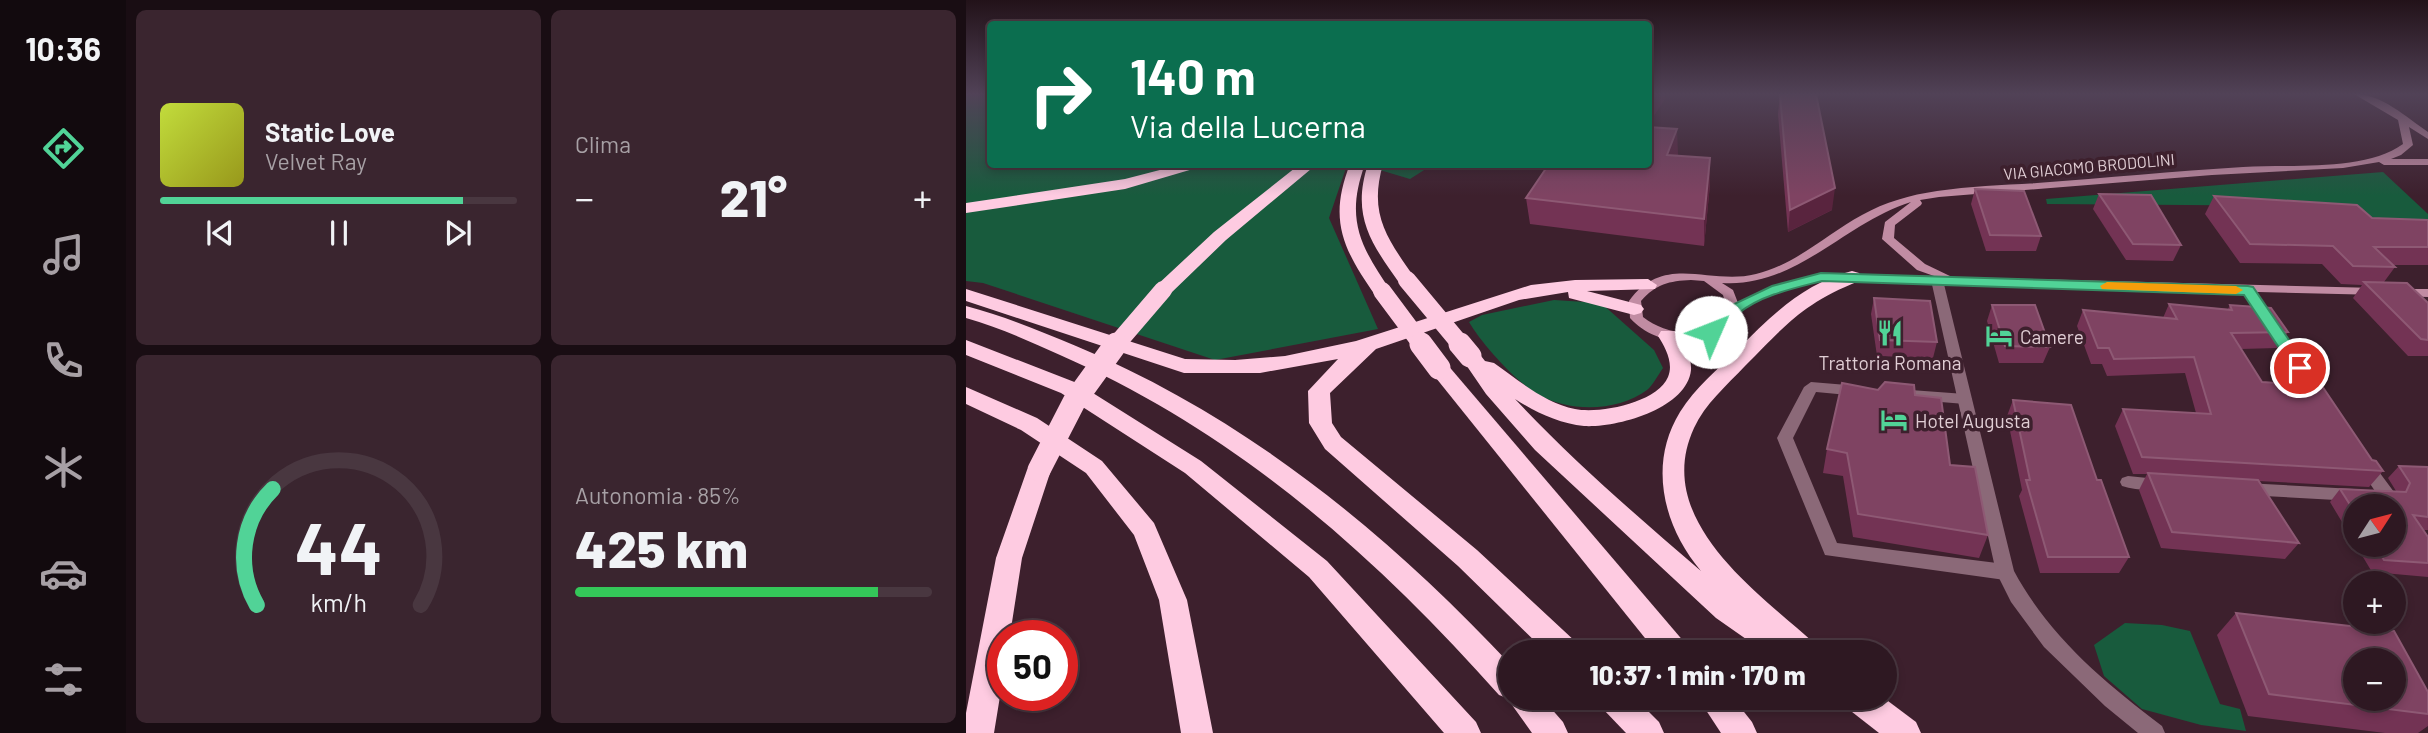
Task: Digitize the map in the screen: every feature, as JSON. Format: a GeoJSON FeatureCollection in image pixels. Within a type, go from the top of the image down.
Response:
{"type":"FeatureCollection","features":[{"type":"Feature","properties":{"kind":"highway"},"geometry":{"type":"LineString","coordinates":[[966,208],[1125,184],[1187,168]]}},
{"type":"Feature","properties":{"kind":"highway"},"geometry":{"type":"LineString","coordinates":[[978,733],[1009,558],[1039,470],[1074,402],[1108,354],[1163,290],[1220,236],[1305,168]]}},
{"type":"Feature","properties":{"kind":"highway"},"geometry":{"type":"LineString","coordinates":[[1356,168],[1350,181],[1347,229],[1357,258],[1439,368],[1664,640]]}},
{"type":"Feature","properties":{"kind":"highway"},"geometry":{"type":"LineString","coordinates":[[1374,168],[1368,183],[1367,200],[1373,226],[1384,249],[1471,356],[1494,390],[1543,444],[1604,502],[1726,609],[1772,640]]}},
{"type":"Feature","properties":{"kind":"highway"},"geometry":{"type":"LineString","coordinates":[[1790,640],[1712,566],[1682,522],[1670,477],[1679,435],[1710,388],[1795,305],[1815,292],[1852,277]]}},
{"type":"Feature","properties":{"kind":"highway"},"geometry":{"type":"LineString","coordinates":[[966,295],[1184,366],[1219,369],[1261,366],[1384,340],[1495,300],[1532,291],[1571,284],[1648,285]]}},
{"type":"Feature","properties":{"kind":"highway"},"geometry":{"type":"LineString","coordinates":[[1532,291],[1576,294],[1634,309]]}},
{"type":"Feature","properties":{"kind":"highway"},"geometry":{"type":"LineString","coordinates":[[966,312],[1101,362],[1233,437],[1362,535],[1498,673]]}},
{"type":"Feature","properties":{"kind":"highway"},"geometry":{"type":"LineString","coordinates":[[1471,356],[1535,403],[1577,417],[1601,419],[1632,411],[1662,396],[1677,381],[1681,363],[1668,336]]}},
{"type":"Feature","properties":{"kind":"highway"},"geometry":{"type":"LineString","coordinates":[[1384,340],[1357,355],[1319,391],[1318,410],[1323,430],[1339,451],[1504,590],[1554,640]]}},
{"type":"Feature","properties":{"kind":"highway"},"geometry":{"type":"LineString","coordinates":[[966,347],[1069,388],[1193,467],[1318,569],[1465,733]]}},
{"type":"Feature","properties":{"kind":"highway"},"geometry":{"type":"LineString","coordinates":[[966,395],[1029,424],[1094,467],[1145,530],[1173,600],[1197,733]]}},
{"type":"Feature","properties":{"kind":"highway"},"geometry":{"type":"LineString","coordinates":[[1532,710],[1552,733]]}},
{"type":"Feature","properties":{"kind":"highway"},"geometry":{"type":"LineString","coordinates":[[1625,710],[1648,733]]}},
{"type":"Feature","properties":{"kind":"highway"},"geometry":{"type":"LineString","coordinates":[[1723,710],[1741,733]]}},
{"type":"Feature","properties":{"kind":"highway"},"geometry":{"type":"LineString","coordinates":[[1873,710],[1905,733]]}},
{"type":"Feature","properties":{"kind":"main road","name":"VIA GIACOMO BRODOLINI"},"geometry":{"type":"LineString","coordinates":[[1710,281],[1736,282],[1775,273],[1859,220],[1894,204],[1930,197],[2177,174],[2364,162],[2403,150],[2408,145],[2405,128]]}},
{"type":"Feature","properties":{"kind":"main road"},"geometry":{"type":"LineString","coordinates":[[2364,162],[2428,162]]}},
{"type":"Feature","properties":{"kind":"main road"},"geometry":{"type":"LineString","coordinates":[[1930,197],[1896,216],[1889,224],[1888,239],[1921,267],[1960,282]]}},
{"type":"Feature","properties":{"kind":"main road"},"geometry":{"type":"LineString","coordinates":[[1733,310],[1729,293],[1710,281],[1685,276],[1648,285],[1640,292],[1634,309],[1644,326],[1668,336],[1683,337],[1711,332],[1722,326],[1733,310],[1801,281],[1852,277],[2428,293]]}},
{"type":"Feature","properties":{"kind":"street"},"geometry":{"type":"LineString","coordinates":[[1937,280],[2005,572],[2016,596],[2046,634],[2101,690],[2155,733]]}},
{"type":"Feature","properties":{"kind":"street"},"geometry":{"type":"LineString","coordinates":[[2248,290],[2334,418]]}},
{"type":"Feature","properties":{"kind":"street"},"geometry":{"type":"LineString","coordinates":[[1965,399],[1811,387],[1785,438],[1831,550],[2005,572]]}},
{"type":"Feature","properties":{"kind":"street"},"geometry":{"type":"LineString","coordinates":[[2224,488],[2388,497],[2357,452]]}},
{"type":"Feature","properties":{"kind":"street"},"geometry":{"type":"LineString","coordinates":[[2128,482],[2183,485]]}},
{"type":"Feature","properties":{"kind":"green space"},"geometry":{"type":"Polygon","coordinates":[[[966,128],[987,128],[987,168],[1346,168],[1329,218],[1378,329],[1215,360],[983,283],[966,281],[966,128]]]}},
{"type":"Feature","properties":{"kind":"green space"},"geometry":{"type":"Polygon","coordinates":[[[1373,168],[1427,168],[1410,179],[1373,168]]]}},
{"type":"Feature","properties":{"kind":"green space"},"geometry":{"type":"Polygon","coordinates":[[[2383,172],[2428,214],[2428,226],[2366,224],[2334,206],[2047,204],[2046,199],[2383,172]]]}},
{"type":"Feature","properties":{"kind":"green space"},"geometry":{"type":"Polygon","coordinates":[[[1554,300],[1601,303],[1654,350],[1663,368],[1649,388],[1635,397],[1608,406],[1579,407],[1551,401],[1530,389],[1510,372],[1469,322],[1482,315],[1554,300]]]}},
{"type":"Feature","properties":{"kind":"green space"},"geometry":{"type":"Polygon","coordinates":[[[2125,623],[2162,625],[2190,631],[2220,704],[2240,709],[2246,731],[2201,725],[2142,709],[2104,676],[2094,645],[2125,623]]]}},
{"type":"Feature","properties":{"kind":"building"},"geometry":{"type":"Polygon","coordinates":[[[1652,128],[1677,129],[1667,155],[1710,158],[1704,219],[1526,198],[1546,168],[1652,168],[1652,128]]]}},
{"type":"Feature","properties":{"kind":"building"},"geometry":{"type":"Polygon","coordinates":[[[1783,128],[1823,128],[1835,188],[1790,210],[1783,128]]]}},
{"type":"Feature","properties":{"kind":"building"},"geometry":{"type":"Polygon","coordinates":[[[1975,189],[2024,191],[2041,236],[1990,235],[1975,189]]]}},
{"type":"Feature","properties":{"kind":"building"},"geometry":{"type":"Polygon","coordinates":[[[2099,194],[2151,195],[2181,245],[2133,244],[2099,194]]]}},
{"type":"Feature","properties":{"kind":"building"},"geometry":{"type":"Polygon","coordinates":[[[2214,196],[2357,205],[2372,218],[2428,220],[2428,247],[2374,247],[2395,267],[2353,266],[2333,246],[2250,244],[2214,196]]]}},
{"type":"Feature","properties":{"kind":"building"},"geometry":{"type":"Polygon","coordinates":[[[2364,282],[2407,283],[2428,303],[2428,340],[2421,339],[2364,282]]]}},
{"type":"Feature","properties":{"kind":"building"},"geometry":{"type":"Polygon","coordinates":[[[1874,298],[1930,301],[1937,342],[1880,340],[1874,298]]]}},
{"type":"Feature","properties":{"kind":"building"},"geometry":{"type":"Polygon","coordinates":[[[2169,304],[2232,310],[2230,305],[2271,308],[2288,332],[2231,333],[2262,382],[2322,386],[2372,460],[2376,461],[2383,471],[2142,457],[2123,409],[2211,414],[2194,357],[2114,359],[2109,348],[2098,348],[2083,310],[2177,319],[2169,304]]]}},
{"type":"Feature","properties":{"kind":"building"},"geometry":{"type":"Polygon","coordinates":[[[1992,305],[2035,305],[2050,347],[2005,346],[1992,305]]]}},
{"type":"Feature","properties":{"kind":"building"},"geometry":{"type":"Polygon","coordinates":[[[1885,382],[1914,385],[1915,395],[1941,398],[1950,465],[1975,467],[1988,535],[1858,514],[1847,453],[1827,449],[1842,383],[1878,390],[1885,382]]]}},
{"type":"Feature","properties":{"kind":"building"},"geometry":{"type":"Polygon","coordinates":[[[2013,400],[2071,405],[2097,480],[2101,480],[2129,557],[2048,557],[2026,480],[2030,480],[2013,400]]]}},
{"type":"Feature","properties":{"kind":"building"},"geometry":{"type":"Polygon","coordinates":[[[2399,466],[2428,467],[2428,517],[2413,515],[2428,537],[2428,563],[2384,560],[2382,557],[2406,557],[2406,494],[2343,494],[2340,489],[2406,492],[2410,483],[2399,466]]]}},
{"type":"Feature","properties":{"kind":"building"},"geometry":{"type":"Polygon","coordinates":[[[2148,473],[2258,480],[2299,543],[2172,532],[2148,473]]]}},
{"type":"Feature","properties":{"kind":"building"},"geometry":{"type":"Polygon","coordinates":[[[2236,613],[2343,625],[2343,634],[2396,634],[2403,648],[2343,648],[2343,703],[2269,694],[2236,613]]]}},
{"type":"Feature","properties":{"kind":"building"},"geometry":{"type":"Polygon","coordinates":[[[2406,653],[2428,692],[2428,714],[2404,711],[2406,653]]]}},
{"type":"Feature","properties":{"kind":"slow traffic"},"geometry":{"type":"LineString","coordinates":[[2107,286],[2236,290]]}},
{"type":"Feature","properties":{"kind":"place","name":"Trattoria Romana"},"geometry":{"type":"Point","coordinates":[1890,333]}},
{"type":"Feature","properties":{"kind":"place","name":"Camere"},"geometry":{"type":"Point","coordinates":[1999,336]}},
{"type":"Feature","properties":{"kind":"place","name":"Hotel Augusta"},"geometry":{"type":"Point","coordinates":[1894,420]}},
{"type":"Feature","properties":{"kind":"route"},"geometry":{"type":"LineString","coordinates":[[1711,332],[1722,326],[1733,310],[1777,289],[1821,277],[2248,290],[2300,368]]}}]}
